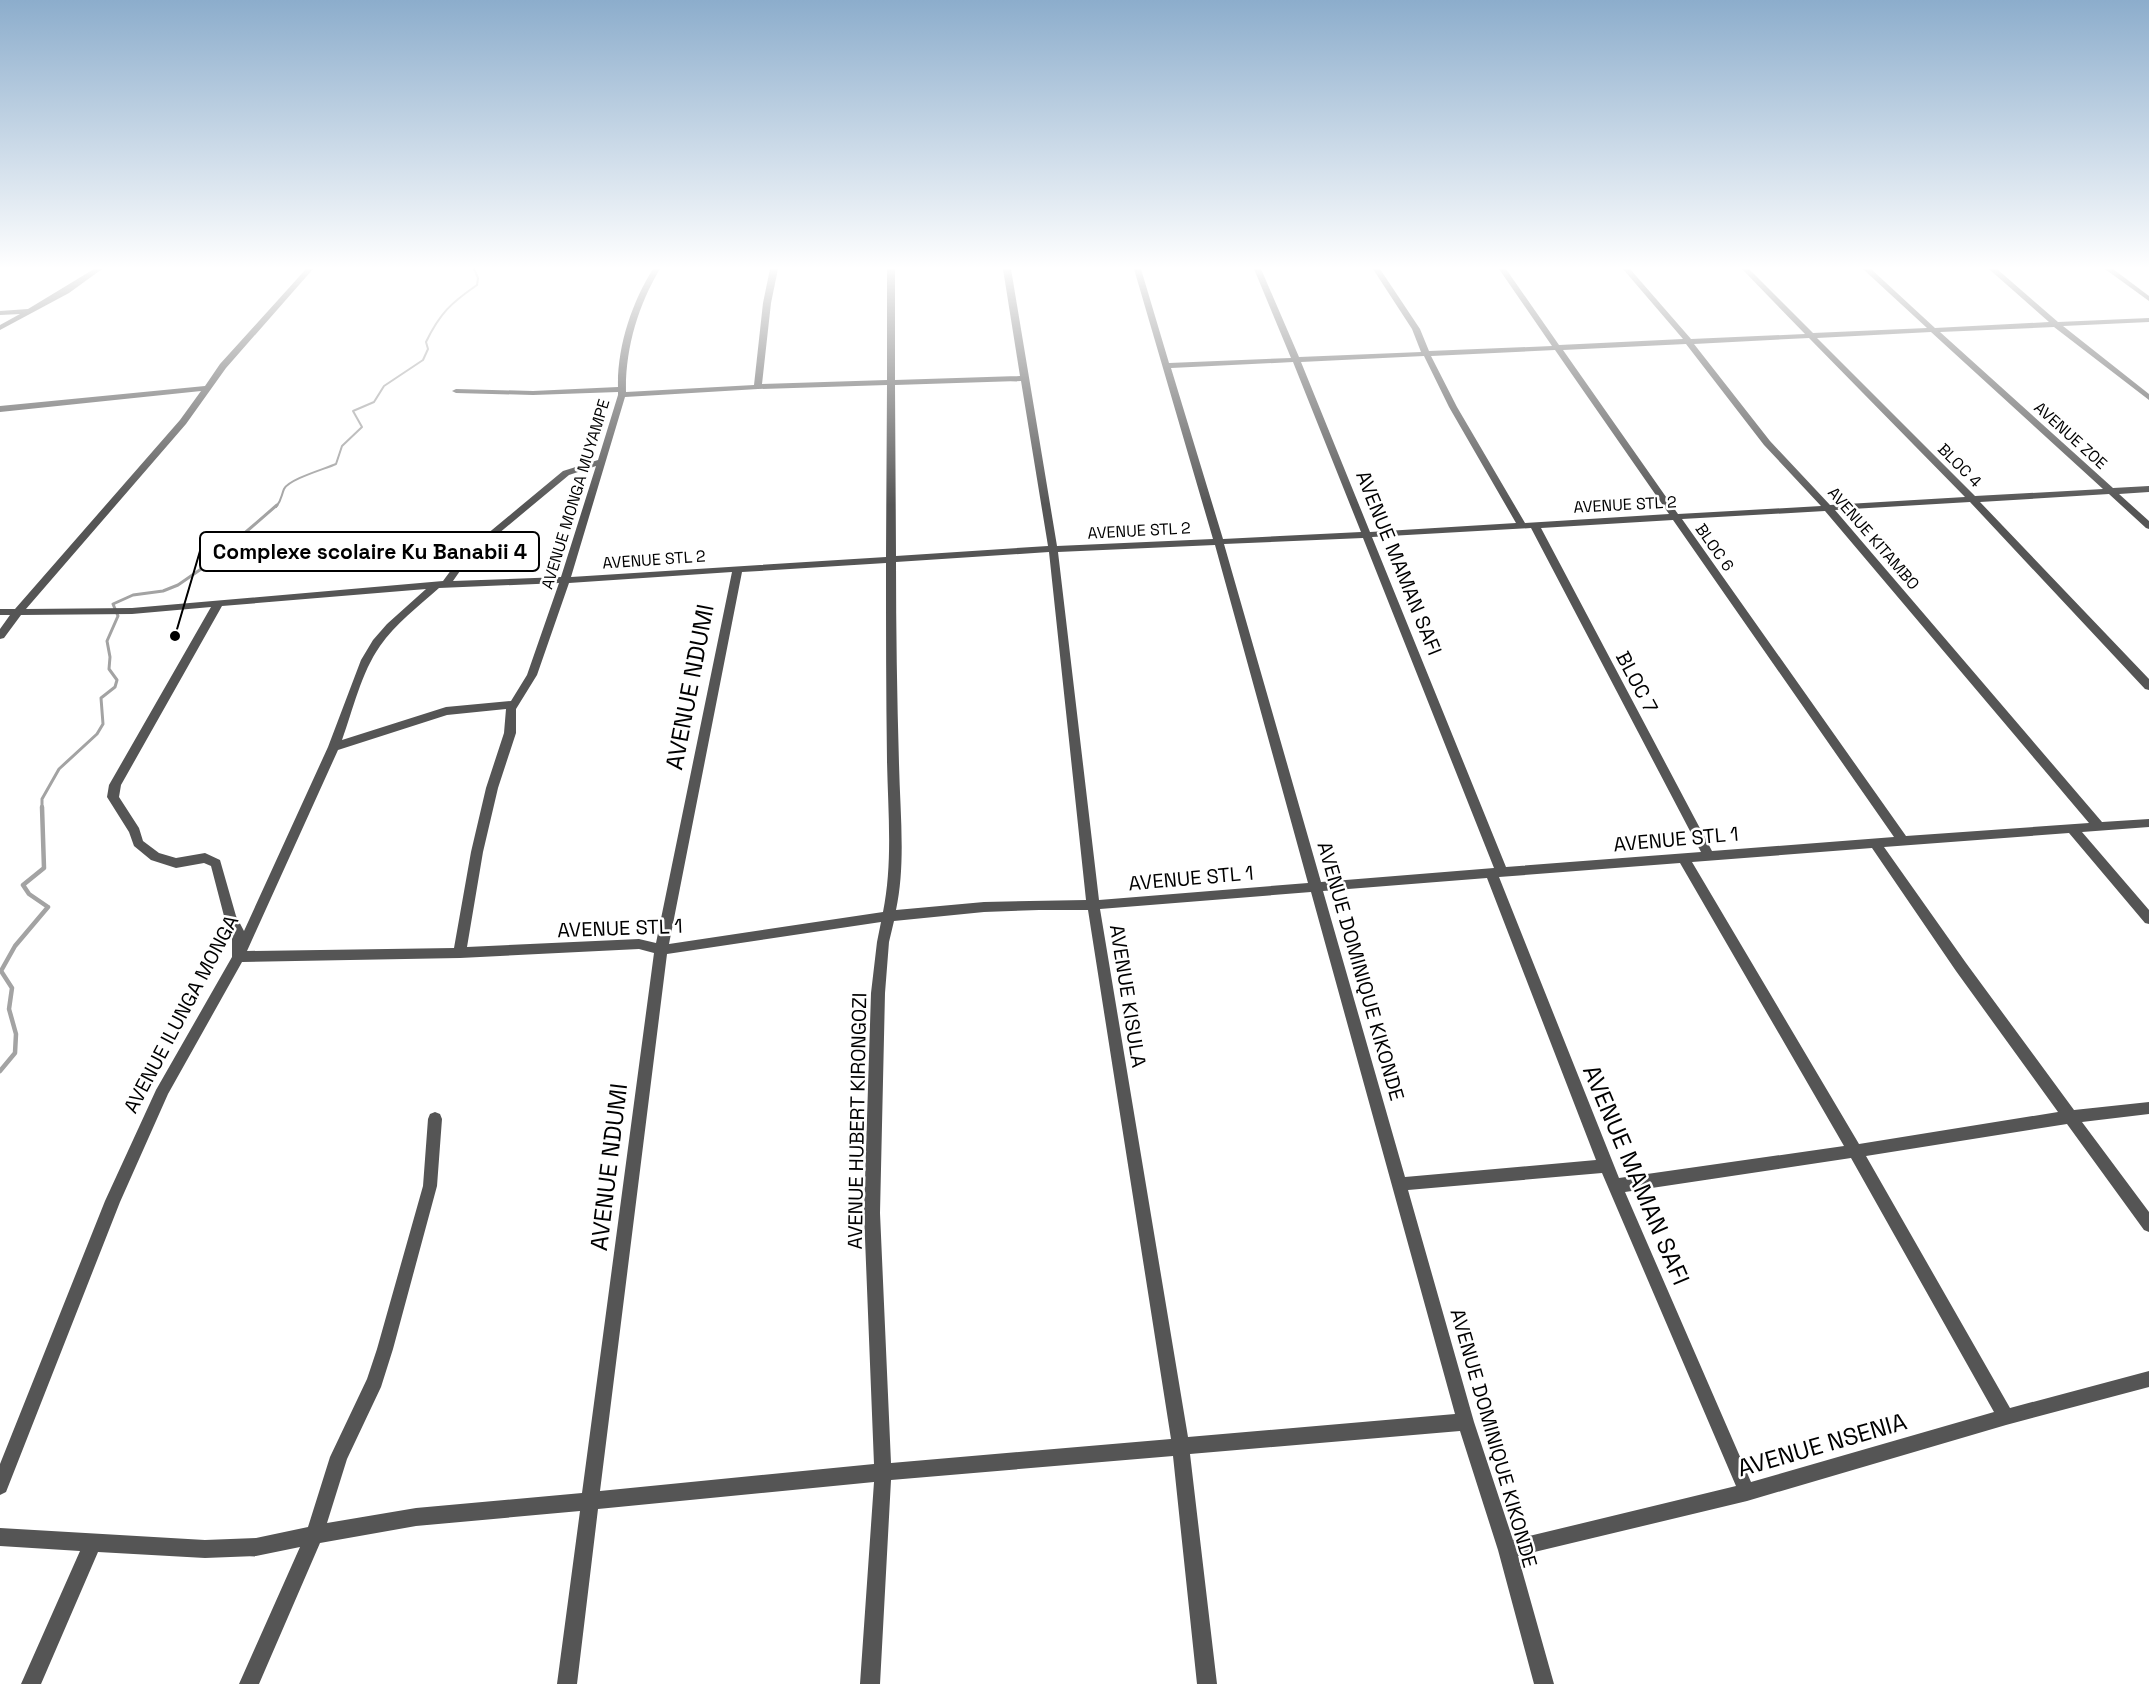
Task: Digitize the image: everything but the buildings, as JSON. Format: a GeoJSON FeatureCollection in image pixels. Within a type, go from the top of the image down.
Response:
{"type":"FeatureCollection","features":[{"type":"Feature","properties":{"kind":"street"},"geometry":{"type":"LineString","coordinates":[[0,636],[17,613],[183,422],[223,366],[240,348]]}},
{"type":"Feature","properties":{"kind":"street"},"geometry":{"type":"LineString","coordinates":[[456,391],[622,392],[627,348]]}},
{"type":"Feature","properties":{"kind":"street"},"geometry":{"type":"LineString","coordinates":[[758,387],[762,348]]}},
{"type":"Feature","properties":{"kind":"street","name":"AVENUE HUBERT KIRONGOZI"},"geometry":{"type":"LineString","coordinates":[[870,1684],[883,1472],[872,1213],[878,993],[883,942],[894,889],[895,849],[891,681],[891,348]]}},
{"type":"Feature","properties":{"kind":"street","name":"AVENUE KISULA"},"geometry":{"type":"LineString","coordinates":[[1020,348],[1053,549],[1093,905],[1182,1446],[1207,1684]]}},
{"type":"Feature","properties":{"kind":"street","name":"AVENUE DOMINIQUE KIKONDE"},"geometry":{"type":"LineString","coordinates":[[1160,348],[1219,542],[1466,1422],[1507,1550],[1545,1684]]}},
{"type":"Feature","properties":{"kind":"street","name":"AVENUE MAMAN SAFI"},"geometry":{"type":"LineString","coordinates":[[1291,348],[1497,872],[1606,1166],[1747,1492]]}},
{"type":"Feature","properties":{"kind":"street"},"geometry":{"type":"LineString","coordinates":[[1424,348],[1453,407],[1522,525]]}},
{"type":"Feature","properties":{"kind":"street","name":"BLOC 6"},"geometry":{"type":"LineString","coordinates":[[1557,348],[1903,842]]}},
{"type":"Feature","properties":{"kind":"street"},"geometry":{"type":"LineString","coordinates":[[1165,366],[1565,348]]}},
{"type":"Feature","properties":{"kind":"street","name":"AVENUE KITAMBO"},"geometry":{"type":"LineString","coordinates":[[1693,348],[1767,443],[1827,507],[2099,827]]}},
{"type":"Feature","properties":{"kind":"street","name":"BLOC 4"},"geometry":{"type":"LineString","coordinates":[[1822,348],[1972,499],[2149,686]]}},
{"type":"Feature","properties":{"kind":"street","name":"AVENUE ZOE"},"geometry":{"type":"LineString","coordinates":[[1953,348],[2149,526]]}},
{"type":"Feature","properties":{"kind":"street"},"geometry":{"type":"LineString","coordinates":[[2085,348],[2149,398]]}},
{"type":"Feature","properties":{"kind":"street","name":"AVENUE MONGA MUYAMPE"},"geometry":{"type":"LineString","coordinates":[[460,953],[477,852],[492,788],[510,733],[511,709],[532,675],[565,580],[622,392],[1025,378]]}},
{"type":"Feature","properties":{"kind":"street"},"geometry":{"type":"LineString","coordinates":[[0,409],[208,388]]}},
{"type":"Feature","properties":{"kind":"street","name":"AVENUE ILUNGA MONGA"},"geometry":{"type":"LineString","coordinates":[[0,1486],[113,1201],[163,1090],[238,957],[334,747],[366,660],[377,642],[441,584],[466,556],[566,473],[599,462]]}},
{"type":"Feature","properties":{"kind":"street","name":"AVENUE STL 2"},"geometry":{"type":"LineString","coordinates":[[17,613],[132,611],[441,584],[565,580],[1053,549],[1365,535],[2149,489]]}},
{"type":"Feature","properties":{"kind":"street","name":"BLOC 7"},"geometry":{"type":"LineString","coordinates":[[1534,524],[1709,856]]}},
{"type":"Feature","properties":{"kind":"street","name":"AVENUE NDUMI"},"geometry":{"type":"LineString","coordinates":[[567,1684],[662,950],[738,568]]}},
{"type":"Feature","properties":{"kind":"street"},"geometry":{"type":"LineString","coordinates":[[218,604],[115,786],[113,797],[135,831],[138,843],[155,857],[176,862],[205,858],[216,863],[231,916],[238,932],[238,957]]}},
{"type":"Feature","properties":{"kind":"street"},"geometry":{"type":"LineString","coordinates":[[0,612],[17,613]]}},
{"type":"Feature","properties":{"kind":"street"},"geometry":{"type":"LineString","coordinates":[[334,747],[446,711],[514,704]]}},
{"type":"Feature","properties":{"kind":"street"},"geometry":{"type":"LineString","coordinates":[[324,767],[354,741]]}},
{"type":"Feature","properties":{"kind":"street","name":"AVENUE STL 1"},"geometry":{"type":"LineString","coordinates":[[238,957],[460,953],[639,944],[662,950],[890,916],[1047,904],[1093,905],[2149,823]]}},
{"type":"Feature","properties":{"kind":"street"},"geometry":{"type":"LineString","coordinates":[[2072,829],[2149,919]]}},
{"type":"Feature","properties":{"kind":"street"},"geometry":{"type":"LineString","coordinates":[[1875,843],[1960,967],[2149,1225]]}},
{"type":"Feature","properties":{"kind":"street"},"geometry":{"type":"LineString","coordinates":[[1684,858],[1856,1151],[2006,1417]]}},
{"type":"Feature","properties":{"kind":"street"},"geometry":{"type":"LineString","coordinates":[[1614,1186],[2069,1117],[2149,1108]]}},
{"type":"Feature","properties":{"kind":"street"},"geometry":{"type":"LineString","coordinates":[[249,1684],[314,1534],[339,1457],[375,1381],[430,1186],[435,1119]]}},
{"type":"Feature","properties":{"kind":"street"},"geometry":{"type":"LineString","coordinates":[[1401,1184],[1606,1166]]}},
{"type":"Feature","properties":{"kind":"street","name":"AVENUE NSENIA"},"geometry":{"type":"LineString","coordinates":[[1507,1550],[1747,1492],[2006,1417],[2149,1379]]}},
{"type":"Feature","properties":{"kind":"street"},"geometry":{"type":"LineString","coordinates":[[0,1537],[205,1549],[256,1547],[314,1534],[417,1518],[883,1472],[1466,1422]]}},
{"type":"Feature","properties":{"kind":"street"},"geometry":{"type":"LineString","coordinates":[[31,1684],[92,1544]]}},
{"type":"Feature","properties":{"kind":"waterway"},"geometry":{"type":"LineString","coordinates":[[276,507],[287,485],[336,464],[342,446],[362,427],[353,411],[374,402],[384,386],[423,360],[428,348]]}},
{"type":"Feature","properties":{"kind":"waterway"},"geometry":{"type":"LineString","coordinates":[[42,807],[42,799],[59,769],[97,734],[103,724],[101,698],[115,687],[117,680],[109,669],[110,657],[107,641],[118,616],[113,604],[133,595],[163,591],[178,585],[230,549],[240,537],[277,505]]}},
{"type":"Feature","properties":{"kind":"waterway"},"geometry":{"type":"LineString","coordinates":[[0,1071],[15,1053],[16,1034],[9,1009],[12,988],[1,971],[15,946],[48,907],[29,894],[23,885],[44,868],[42,807]]}},
{"type":"Feature","properties":{"kind":"place","name":"Complexe scolaire Ku Banabii 4"},"geometry":{"type":"Point","coordinates":[175,636]}}]}
